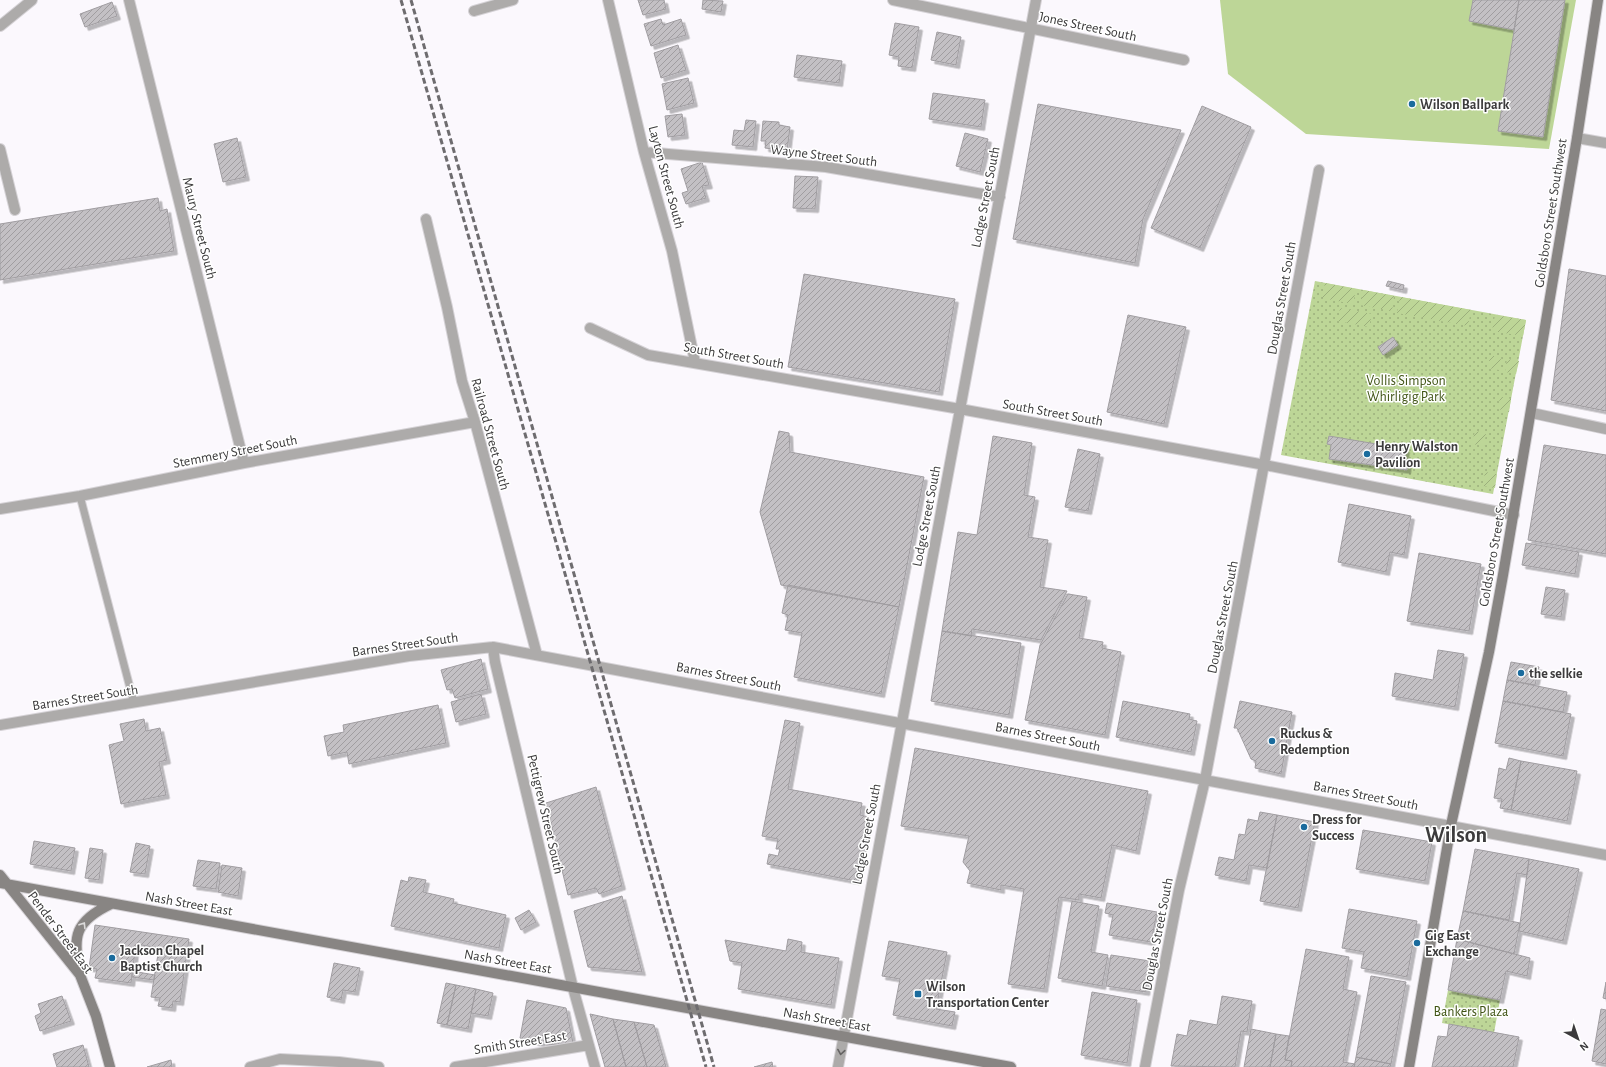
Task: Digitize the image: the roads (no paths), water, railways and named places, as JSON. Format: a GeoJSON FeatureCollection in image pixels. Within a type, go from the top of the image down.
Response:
{"type":"FeatureCollection","features":[{"type":"Feature","properties":{"kind":"street"},"geometry":{"type":"LineString","coordinates":[[0,26],[32,0]]}},
{"type":"Feature","properties":{"kind":"street","name":"Maury Street South"},"geometry":{"type":"LineString","coordinates":[[129,0],[244,463]]}},
{"type":"Feature","properties":{"kind":"street"},"geometry":{"type":"LineString","coordinates":[[474,11],[513,0]]}},
{"type":"Feature","properties":{"kind":"street","name":"Layton Street South"},"geometry":{"type":"LineString","coordinates":[[608,0],[644,152],[672,251],[695,362]]}},
{"type":"Feature","properties":{"kind":"street","name":"Jones Street South"},"geometry":{"type":"LineString","coordinates":[[892,0],[1184,60]]}},
{"type":"Feature","properties":{"kind":"street","name":"Lodge Street South"},"geometry":{"type":"LineString","coordinates":[[838,1067],[1036,0]]}},
{"type":"Feature","properties":{"kind":"street","name":"Goldsboro Street Southwest"},"geometry":{"type":"LineString","coordinates":[[1409,1067],[1451,825],[1489,652],[1514,515],[1577,138],[1598,0]]}},
{"type":"Feature","properties":{"kind":"street"},"geometry":{"type":"LineString","coordinates":[[1577,138],[1606,143]]}},
{"type":"Feature","properties":{"kind":"street"},"geometry":{"type":"LineString","coordinates":[[0,149],[15,210]]}},
{"type":"Feature","properties":{"kind":"street","name":"Wayne Street South"},"geometry":{"type":"LineString","coordinates":[[644,152],[826,167],[1000,196]]}},
{"type":"Feature","properties":{"kind":"street","name":"Douglas Street South"},"geometry":{"type":"LineString","coordinates":[[1145,1067],[1179,890],[1205,780],[1319,170]]}},
{"type":"Feature","properties":{"kind":"street","name":"Railroad Street South"},"geometry":{"type":"LineString","coordinates":[[426,219],[447,307],[462,381],[475,422],[537,655]]}},
{"type":"Feature","properties":{"kind":"street","name":"South Street South"},"geometry":{"type":"LineString","coordinates":[[590,328],[648,355],[960,409],[1265,465],[1514,515]]}},
{"type":"Feature","properties":{"kind":"street"},"geometry":{"type":"LineString","coordinates":[[1532,413],[1606,428]]}},
{"type":"Feature","properties":{"kind":"street","name":"Stemmery Street South"},"geometry":{"type":"LineString","coordinates":[[0,509],[80,496],[244,463],[475,422]]}},
{"type":"Feature","properties":{"kind":"street","name":"Barnes Street South"},"geometry":{"type":"LineString","coordinates":[[0,725],[409,656],[493,647],[1606,855]]}},
{"type":"Feature","properties":{"kind":"street","name":"Pettigrew Street South"},"geometry":{"type":"LineString","coordinates":[[493,647],[497,670],[573,988],[595,1067]]}},
{"type":"Feature","properties":{"kind":"street","name":"Pender Street East"},"geometry":{"type":"LineString","coordinates":[[0,875],[4,884],[80,975],[96,1016],[110,1067]]}},
{"type":"Feature","properties":{"kind":"street","name":"Nash Street East"},"geometry":{"type":"LineString","coordinates":[[4,884],[1010,1067]]}},
{"type":"Feature","properties":{"kind":"street"},"geometry":{"type":"LineString","coordinates":[[80,975],[75,951],[75,944],[80,930],[89,916],[111,904]]}},
{"type":"Feature","properties":{"kind":"street","name":"Smith Street East"},"geometry":{"type":"LineString","coordinates":[[455,1067],[589,1045]]}},
{"type":"Feature","properties":{"kind":"street"},"geometry":{"type":"LineString","coordinates":[[250,1067],[280,1059],[339,1062],[379,1067]]}},
{"type":"Feature","properties":{"kind":"lane"},"geometry":{"type":"LineString","coordinates":[[80,496],[134,703]]}},
{"type":"Feature","properties":{"kind":"railway"},"geometry":{"type":"LineString","coordinates":[[401,0],[706,1067]]}},
{"type":"Feature","properties":{"kind":"railway"},"geometry":{"type":"LineString","coordinates":[[411,0],[714,1067]]}},
{"type":"Feature","properties":{"kind":"place","name":"Wilson Ballpark"},"geometry":{"type":"Point","coordinates":[1412,104]}},
{"type":"Feature","properties":{"kind":"place","name":"Henry Walston Pavilion"},"geometry":{"type":"Point","coordinates":[1367,454]}},
{"type":"Feature","properties":{"kind":"place","name":"the selkie"},"geometry":{"type":"Point","coordinates":[1521,673]}},
{"type":"Feature","properties":{"kind":"place","name":"Ruckus & Redemption"},"geometry":{"type":"Point","coordinates":[1272,741]}},
{"type":"Feature","properties":{"kind":"place","name":"Dress for Success"},"geometry":{"type":"Point","coordinates":[1304,827]}},
{"type":"Feature","properties":{"kind":"place","name":"Gig East Exchange"},"geometry":{"type":"Point","coordinates":[1417,943]}},
{"type":"Feature","properties":{"kind":"place","name":"Jackson Chapel Baptist Church"},"geometry":{"type":"Point","coordinates":[112,958]}},
{"type":"Feature","properties":{"kind":"place","name":"Wilson Transportation Center"},"geometry":{"type":"Point","coordinates":[918,994]}},
{"type":"Feature","properties":{"kind":"district","name":"Wilson"},"geometry":{"type":"Point","coordinates":[1456,834]}},
{"type":"Feature","properties":{"kind":"park label","name":"Vollis Simpson Whirligig Park"},"geometry":{"type":"Point","coordinates":[1406,388]}},
{"type":"Feature","properties":{"kind":"park label","name":"Bankers Plaza"},"geometry":{"type":"Point","coordinates":[1471,1011]}}]}
